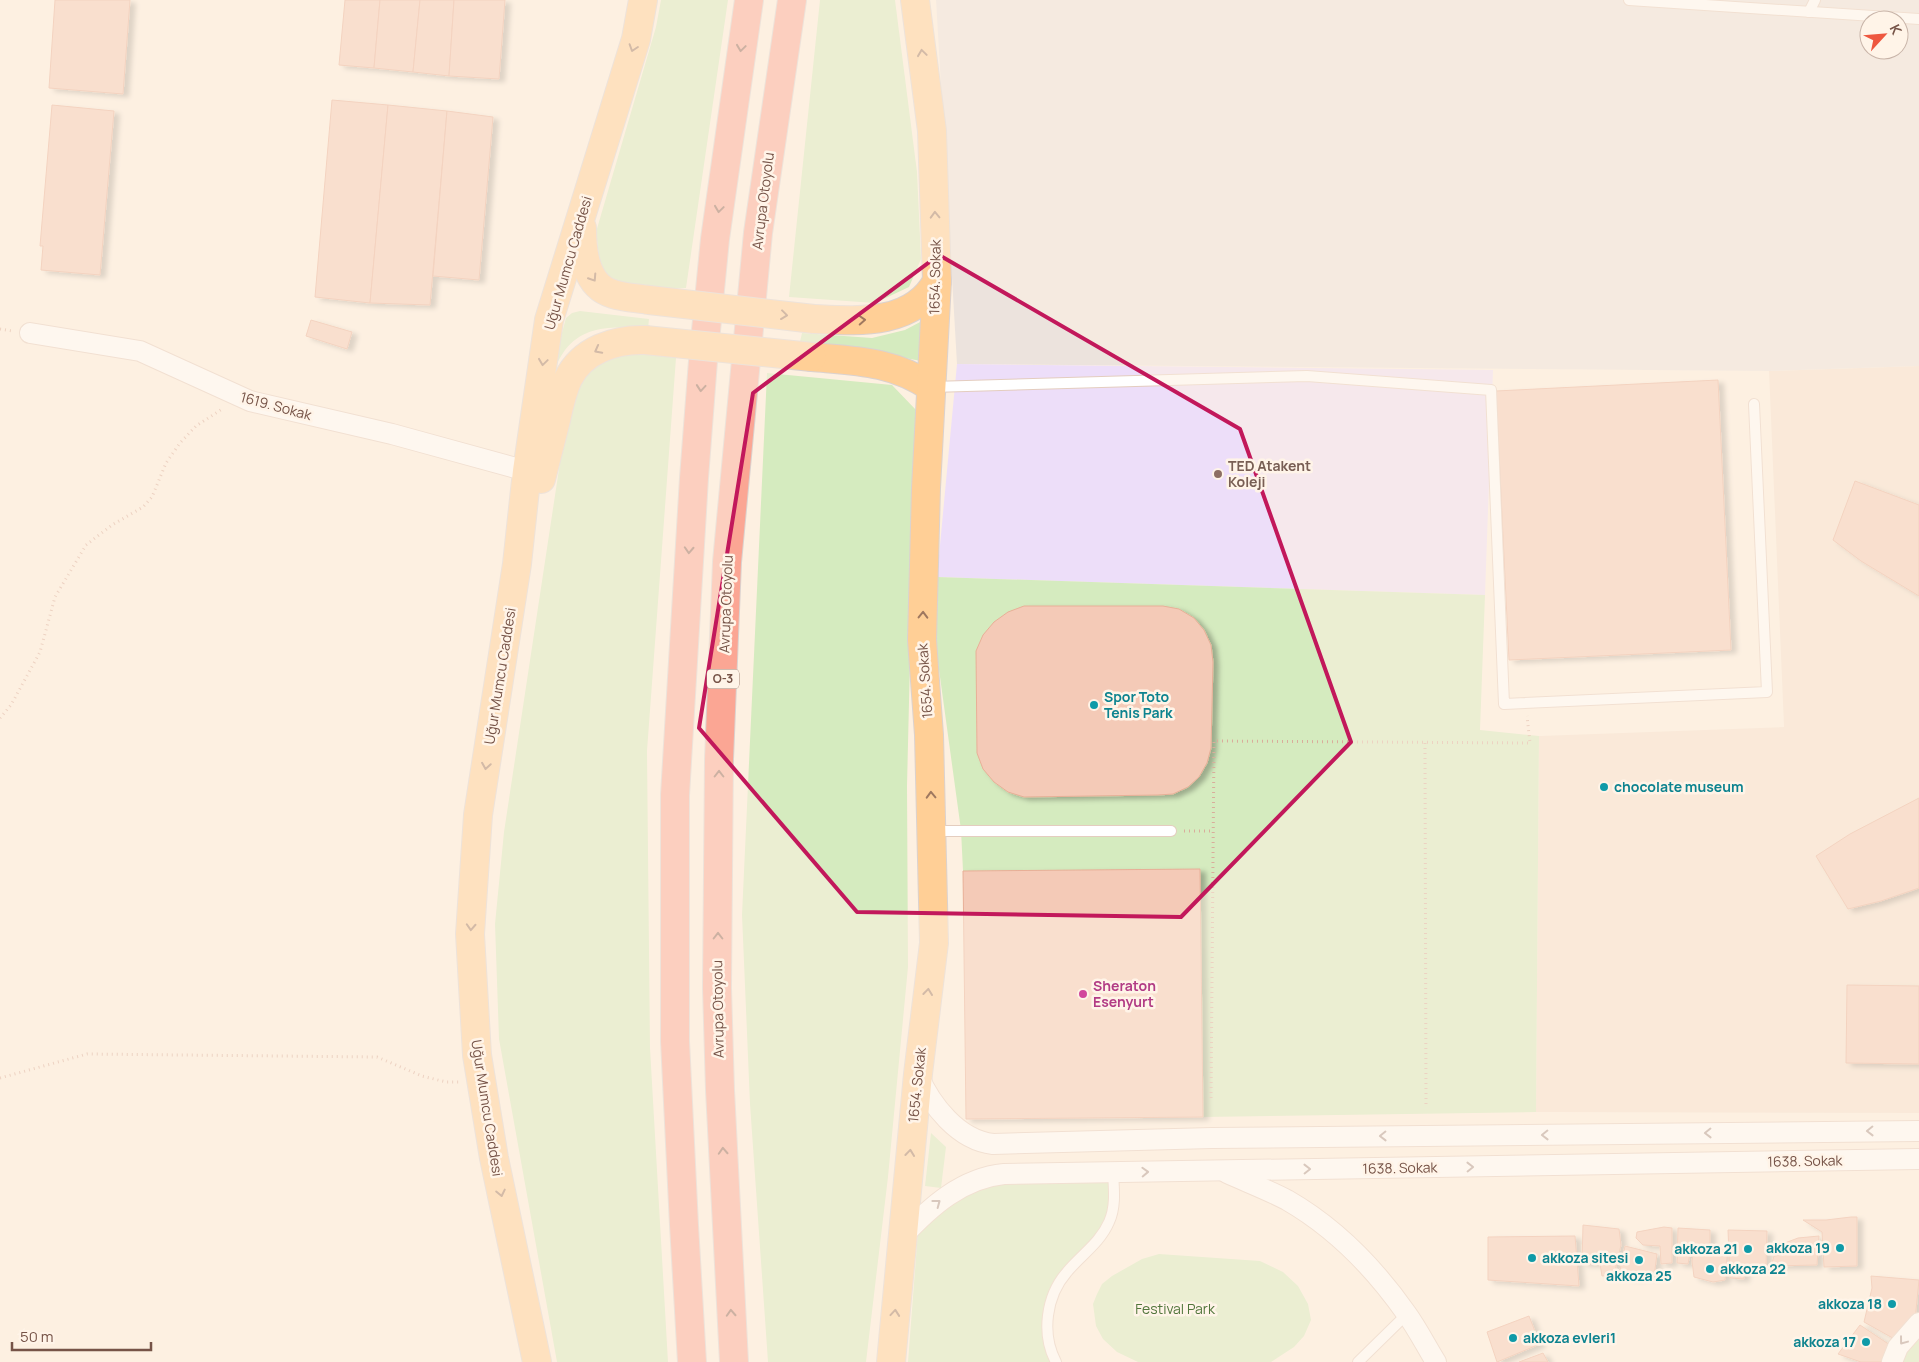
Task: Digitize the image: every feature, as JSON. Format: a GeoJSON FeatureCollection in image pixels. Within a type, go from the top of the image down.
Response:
{"type":"FeatureCollection","features":[{"type":"Feature","properties":{"kind":"highway"},"geometry":{"type":"LineString","coordinates":[[692,1362],[675,1041],[675,795],[703,361],[715,239],[749,0]]}},
{"type":"Feature","properties":{"kind":"highway","name":"Avrupa Otoyolu"},"geometry":{"type":"LineString","coordinates":[[734,1362],[720,1090],[717,988],[719,759],[727,562],[757,242],[792,0]]}},
{"type":"Feature","properties":{"kind":"main road","name":"Uğur Mumcu Caddesi"},"geometry":{"type":"LineString","coordinates":[[537,1362],[496,1168],[477,1055],[470,934],[478,815],[517,564],[526,471],[549,320],[636,39],[643,0]]}},
{"type":"Feature","properties":{"kind":"main road","name":"1654. Sokak"},"geometry":{"type":"LineString","coordinates":[[891,1362],[918,1074],[934,943],[933,830],[922,640],[930,387],[937,281],[932,131],[915,0]]}},
{"type":"Feature","properties":{"kind":"main road"},"geometry":{"type":"LineString","coordinates":[[581,214],[584,258],[590,275],[604,290],[613,294],[649,300],[814,319],[868,320],[893,316],[924,300],[930,294],[937,281]]}},
{"type":"Feature","properties":{"kind":"main road"},"geometry":{"type":"LineString","coordinates":[[517,564],[568,380],[581,361],[601,348],[619,342],[645,340],[864,362],[912,375],[930,387]]}},
{"type":"Feature","properties":{"kind":"street","name":"1619. Sokak"},"geometry":{"type":"LineString","coordinates":[[30,333],[140,351],[250,401],[392,434],[526,471]]}},
{"type":"Feature","properties":{"kind":"street","name":"1638. Sokak"},"geometry":{"type":"LineString","coordinates":[[918,1074],[932,1100],[961,1131],[983,1143],[993,1144],[1212,1138],[1919,1131]]}},
{"type":"Feature","properties":{"kind":"street","name":"1638. Sokak"},"geometry":{"type":"LineString","coordinates":[[902,1237],[919,1218],[937,1204],[979,1179],[1004,1174],[1919,1159]]}},
{"type":"Feature","properties":{"kind":"street"},"geometry":{"type":"LineString","coordinates":[[1221,1170],[1287,1200],[1328,1229],[1371,1270],[1407,1314],[1436,1362]]}},
{"type":"Feature","properties":{"kind":"street"},"geometry":{"type":"LineString","coordinates":[[1892,1362],[1898,1347],[1919,1323]]}},
{"type":"Feature","properties":{"kind":"lane"},"geometry":{"type":"LineString","coordinates":[[1629,0],[1919,19]]}},
{"type":"Feature","properties":{"kind":"lane"},"geometry":{"type":"LineString","coordinates":[[1809,12],[1815,0]]}},
{"type":"Feature","properties":{"kind":"lane"},"geometry":{"type":"LineString","coordinates":[[930,387],[1307,376],[1491,390],[1504,704],[1767,692],[1754,404]]}},
{"type":"Feature","properties":{"kind":"lane"},"geometry":{"type":"LineString","coordinates":[[933,830],[1171,831]]}},
{"type":"Feature","properties":{"kind":"lane"},"geometry":{"type":"LineString","coordinates":[[1056,1362],[1048,1345],[1047,1337],[1050,1307],[1060,1281],[1096,1243],[1110,1220],[1114,1202],[1113,1173]]}},
{"type":"Feature","properties":{"kind":"lane"},"geometry":{"type":"LineString","coordinates":[[1358,1362],[1407,1314]]}},
{"type":"Feature","properties":{"kind":"path"},"geometry":{"type":"LineString","coordinates":[[0,718],[11,705],[40,652],[55,597],[86,545],[112,525],[143,507],[152,497],[166,463],[180,443],[202,422],[242,398]]}},
{"type":"Feature","properties":{"kind":"path"},"geometry":{"type":"LineString","coordinates":[[1211,1098],[1214,741],[1530,743],[1525,703]]}},
{"type":"Feature","properties":{"kind":"path"},"geometry":{"type":"LineString","coordinates":[[1425,743],[1426,1104]]}},
{"type":"Feature","properties":{"kind":"path"},"geometry":{"type":"LineString","coordinates":[[1171,831],[1214,831]]}},
{"type":"Feature","properties":{"kind":"path"},"geometry":{"type":"LineString","coordinates":[[0,1078],[87,1054],[377,1057],[422,1076],[446,1082],[481,1082]]}},
{"type":"Feature","properties":{"kind":"highlighted area"},"geometry":{"type":"Polygon","coordinates":[[[939,255],[1240,429],[1351,742],[1181,917],[857,912],[699,728],[753,393],[939,255]]]}},
{"type":"Feature","properties":{"kind":"shaded area"},"geometry":{"type":"Polygon","coordinates":[[[936,0],[1919,0],[1919,366],[1769,371],[957,364],[936,0]]]}},
{"type":"Feature","properties":{"kind":"shaded area","name":"TED Atakent Koleji"},"geometry":{"type":"Polygon","coordinates":[[[957,364],[1493,370],[1485,595],[937,577],[957,364]]]}},
{"type":"Feature","properties":{"kind":"shaded area"},"geometry":{"type":"Polygon","coordinates":[[[1919,366],[1919,1113],[1536,1112],[1539,736],[1784,727],[1769,371],[1919,366]]]}},
{"type":"Feature","properties":{"kind":"green space"},"geometry":{"type":"Polygon","coordinates":[[[661,0],[728,0],[686,288],[631,289],[601,273],[596,232],[656,27],[661,0]]]}},
{"type":"Feature","properties":{"kind":"green space"},"geometry":{"type":"Polygon","coordinates":[[[820,0],[895,0],[917,172],[921,259],[909,287],[875,303],[789,297],[820,0]]]}},
{"type":"Feature","properties":{"kind":"green space"},"geometry":{"type":"Polygon","coordinates":[[[580,311],[649,319],[648,329],[603,329],[583,335],[573,341],[565,350],[551,373],[566,318],[572,313],[580,311]]]}},
{"type":"Feature","properties":{"kind":"green space"},"geometry":{"type":"Polygon","coordinates":[[[924,320],[921,361],[884,354],[799,346],[802,333],[872,338],[905,330],[924,320]]]}},
{"type":"Feature","properties":{"kind":"green space"},"geometry":{"type":"Polygon","coordinates":[[[632,352],[676,358],[647,751],[650,1048],[668,1362],[557,1362],[499,1039],[495,924],[504,832],[564,436],[578,387],[598,360],[632,352]]]}},
{"type":"Feature","properties":{"kind":"green space"},"geometry":{"type":"Polygon","coordinates":[[[767,373],[892,385],[916,410],[907,786],[908,967],[888,1177],[866,1362],[768,1362],[750,1104],[742,915],[767,373]]]}},
{"type":"Feature","properties":{"kind":"green space"},"geometry":{"type":"Polygon","coordinates":[[[937,577],[1485,595],[1480,730],[1539,736],[1536,1112],[1203,1117],[1200,870],[963,871],[961,830],[937,655],[937,577]]]}},
{"type":"Feature","properties":{"kind":"green space"},"geometry":{"type":"Polygon","coordinates":[[[931,1133],[946,1147],[941,1188],[925,1186],[931,1133]]]}},
{"type":"Feature","properties":{"kind":"green space"},"geometry":{"type":"Polygon","coordinates":[[[1113,1173],[1112,1212],[1074,1265],[1050,1307],[1056,1362],[908,1362],[919,1218],[970,1183],[1113,1173]]]}},
{"type":"Feature","properties":{"kind":"green space","name":"Festival Park"},"geometry":{"type":"Polygon","coordinates":[[[1159,1254],[1260,1261],[1283,1272],[1298,1286],[1308,1304],[1311,1320],[1304,1336],[1294,1347],[1271,1362],[1138,1362],[1117,1352],[1103,1339],[1096,1326],[1093,1304],[1097,1294],[1102,1284],[1112,1276],[1142,1259],[1159,1254]]]}},
{"type":"Feature","properties":{"kind":"green space"},"geometry":{"type":"Polygon","coordinates":[[[1919,1323],[1919,1362],[1892,1362],[1919,1323]]]}},
{"type":"Feature","properties":{"kind":"building"},"geometry":{"type":"Polygon","coordinates":[[[55,0],[130,0],[123,94],[49,88],[55,0]]]}},
{"type":"Feature","properties":{"kind":"building"},"geometry":{"type":"Polygon","coordinates":[[[345,0],[380,0],[374,68],[339,65],[345,0]]]}},
{"type":"Feature","properties":{"kind":"building"},"geometry":{"type":"Polygon","coordinates":[[[380,0],[420,0],[413,72],[374,68],[380,0]]]}},
{"type":"Feature","properties":{"kind":"building"},"geometry":{"type":"Polygon","coordinates":[[[420,0],[454,0],[449,76],[413,72],[420,0]]]}},
{"type":"Feature","properties":{"kind":"building"},"geometry":{"type":"Polygon","coordinates":[[[454,0],[505,0],[499,79],[449,76],[454,0]]]}},
{"type":"Feature","properties":{"kind":"building"},"geometry":{"type":"Polygon","coordinates":[[[332,100],[388,105],[370,303],[315,297],[332,100]]]}},
{"type":"Feature","properties":{"kind":"building"},"geometry":{"type":"Polygon","coordinates":[[[52,105],[114,111],[100,275],[41,270],[43,246],[40,246],[52,105]]]}},
{"type":"Feature","properties":{"kind":"building"},"geometry":{"type":"Polygon","coordinates":[[[388,105],[447,111],[430,305],[370,303],[388,105]]]}},
{"type":"Feature","properties":{"kind":"building"},"geometry":{"type":"Polygon","coordinates":[[[447,111],[493,117],[479,280],[433,276],[447,111]]]}},
{"type":"Feature","properties":{"kind":"building"},"geometry":{"type":"Polygon","coordinates":[[[311,320],[352,332],[347,349],[306,336],[311,320]]]}},
{"type":"Feature","properties":{"kind":"building"},"geometry":{"type":"Polygon","coordinates":[[[1718,380],[1731,650],[1509,660],[1496,391],[1718,380]]]}},
{"type":"Feature","properties":{"kind":"building"},"geometry":{"type":"Polygon","coordinates":[[[1855,481],[1919,505],[1919,596],[1861,561],[1833,540],[1855,481]]]}},
{"type":"Feature","properties":{"kind":"building","name":"Spor Toto Tenis Park"},"geometry":{"type":"Polygon","coordinates":[[[1024,606],[1163,606],[1179,609],[1194,618],[1204,630],[1211,645],[1213,662],[1211,748],[1207,763],[1199,777],[1188,787],[1173,794],[1158,795],[1024,797],[1008,792],[994,782],[983,769],[977,753],[976,651],[983,635],[994,622],[1008,612],[1024,606]]]}},
{"type":"Feature","properties":{"kind":"building"},"geometry":{"type":"Polygon","coordinates":[[[1919,798],[1919,888],[1881,901],[1848,909],[1816,856],[1850,834],[1919,798]]]}},
{"type":"Feature","properties":{"kind":"building","name":"Sheraton Esenyurt"},"geometry":{"type":"Polygon","coordinates":[[[1200,869],[1203,1117],[966,1119],[963,871],[1200,869]]]}},
{"type":"Feature","properties":{"kind":"building"},"geometry":{"type":"Polygon","coordinates":[[[1847,985],[1919,986],[1919,1064],[1846,1063],[1847,985]]]}},
{"type":"Feature","properties":{"kind":"building","name":"akkoza 19"},"geometry":{"type":"Polygon","coordinates":[[[1857,1217],[1857,1266],[1824,1267],[1822,1232],[1803,1220],[1857,1217]]]}},
{"type":"Feature","properties":{"kind":"building"},"geometry":{"type":"Polygon","coordinates":[[[1583,1225],[1619,1229],[1621,1245],[1614,1275],[1602,1276],[1600,1264],[1582,1263],[1583,1225]]]}},
{"type":"Feature","properties":{"kind":"building"},"geometry":{"type":"Polygon","coordinates":[[[1664,1227],[1672,1228],[1672,1263],[1661,1264],[1660,1246],[1643,1245],[1636,1238],[1637,1232],[1664,1227]]]}},
{"type":"Feature","properties":{"kind":"building"},"geometry":{"type":"Polygon","coordinates":[[[1678,1228],[1710,1230],[1710,1243],[1691,1248],[1688,1264],[1677,1263],[1678,1228]]]}},
{"type":"Feature","properties":{"kind":"building","name":"akkoza 21"},"geometry":{"type":"Polygon","coordinates":[[[1728,1230],[1767,1231],[1766,1267],[1744,1270],[1744,1279],[1730,1278],[1728,1230]]]}},
{"type":"Feature","properties":{"kind":"building","name":"akkoza sitesi"},"geometry":{"type":"Polygon","coordinates":[[[1575,1236],[1579,1286],[1488,1280],[1488,1237],[1575,1236]]]}},
{"type":"Feature","properties":{"kind":"building"},"geometry":{"type":"Polygon","coordinates":[[[1819,1236],[1817,1265],[1771,1266],[1774,1256],[1782,1255],[1785,1243],[1798,1238],[1819,1236]]]}},
{"type":"Feature","properties":{"kind":"building","name":"akkoza 25"},"geometry":{"type":"Polygon","coordinates":[[[1625,1246],[1657,1254],[1654,1277],[1634,1278],[1619,1275],[1625,1246]]]}},
{"type":"Feature","properties":{"kind":"building","name":"akkoza 22"},"geometry":{"type":"Polygon","coordinates":[[[1708,1248],[1728,1248],[1725,1280],[1713,1282],[1694,1277],[1693,1254],[1708,1253],[1708,1248]]]}},
{"type":"Feature","properties":{"kind":"building","name":"akkoza 18"},"geometry":{"type":"Polygon","coordinates":[[[1871,1276],[1919,1280],[1915,1320],[1898,1341],[1864,1322],[1872,1288],[1871,1276]]]}},
{"type":"Feature","properties":{"kind":"building","name":"akkoza evleri1"},"geometry":{"type":"Polygon","coordinates":[[[1529,1316],[1540,1344],[1497,1362],[1487,1332],[1529,1316]]]}},
{"type":"Feature","properties":{"kind":"building","name":"akkoza 17"},"geometry":{"type":"Polygon","coordinates":[[[1860,1325],[1893,1347],[1885,1362],[1861,1362],[1838,1354],[1860,1325]]]}},
{"type":"Feature","properties":{"kind":"building"},"geometry":{"type":"Polygon","coordinates":[[[1543,1353],[1548,1362],[1519,1362],[1543,1353]]]}},
{"type":"Feature","properties":{"kind":"place","name":"TED Atakent Koleji"},"geometry":{"type":"Point","coordinates":[1218,474]}},
{"type":"Feature","properties":{"kind":"place","name":"Spor Toto Tenis Park"},"geometry":{"type":"Point","coordinates":[1094,705]}},
{"type":"Feature","properties":{"kind":"place","name":"chocolate museum"},"geometry":{"type":"Point","coordinates":[1604,787]}},
{"type":"Feature","properties":{"kind":"place","name":"Sheraton Esenyurt"},"geometry":{"type":"Point","coordinates":[1083,994]}},
{"type":"Feature","properties":{"kind":"place","name":"akkoza 19"},"geometry":{"type":"Point","coordinates":[1840,1248]}},
{"type":"Feature","properties":{"kind":"place","name":"akkoza 21"},"geometry":{"type":"Point","coordinates":[1748,1249]}},
{"type":"Feature","properties":{"kind":"place","name":"akkoza sitesi"},"geometry":{"type":"Point","coordinates":[1532,1258]}},
{"type":"Feature","properties":{"kind":"place","name":"akkoza 25"},"geometry":{"type":"Point","coordinates":[1639,1260]}},
{"type":"Feature","properties":{"kind":"place","name":"akkoza 22"},"geometry":{"type":"Point","coordinates":[1710,1269]}},
{"type":"Feature","properties":{"kind":"place","name":"akkoza 18"},"geometry":{"type":"Point","coordinates":[1892,1304]}},
{"type":"Feature","properties":{"kind":"place","name":"akkoza evleri1"},"geometry":{"type":"Point","coordinates":[1513,1338]}},
{"type":"Feature","properties":{"kind":"place","name":"akkoza 17"},"geometry":{"type":"Point","coordinates":[1866,1342]}}]}
